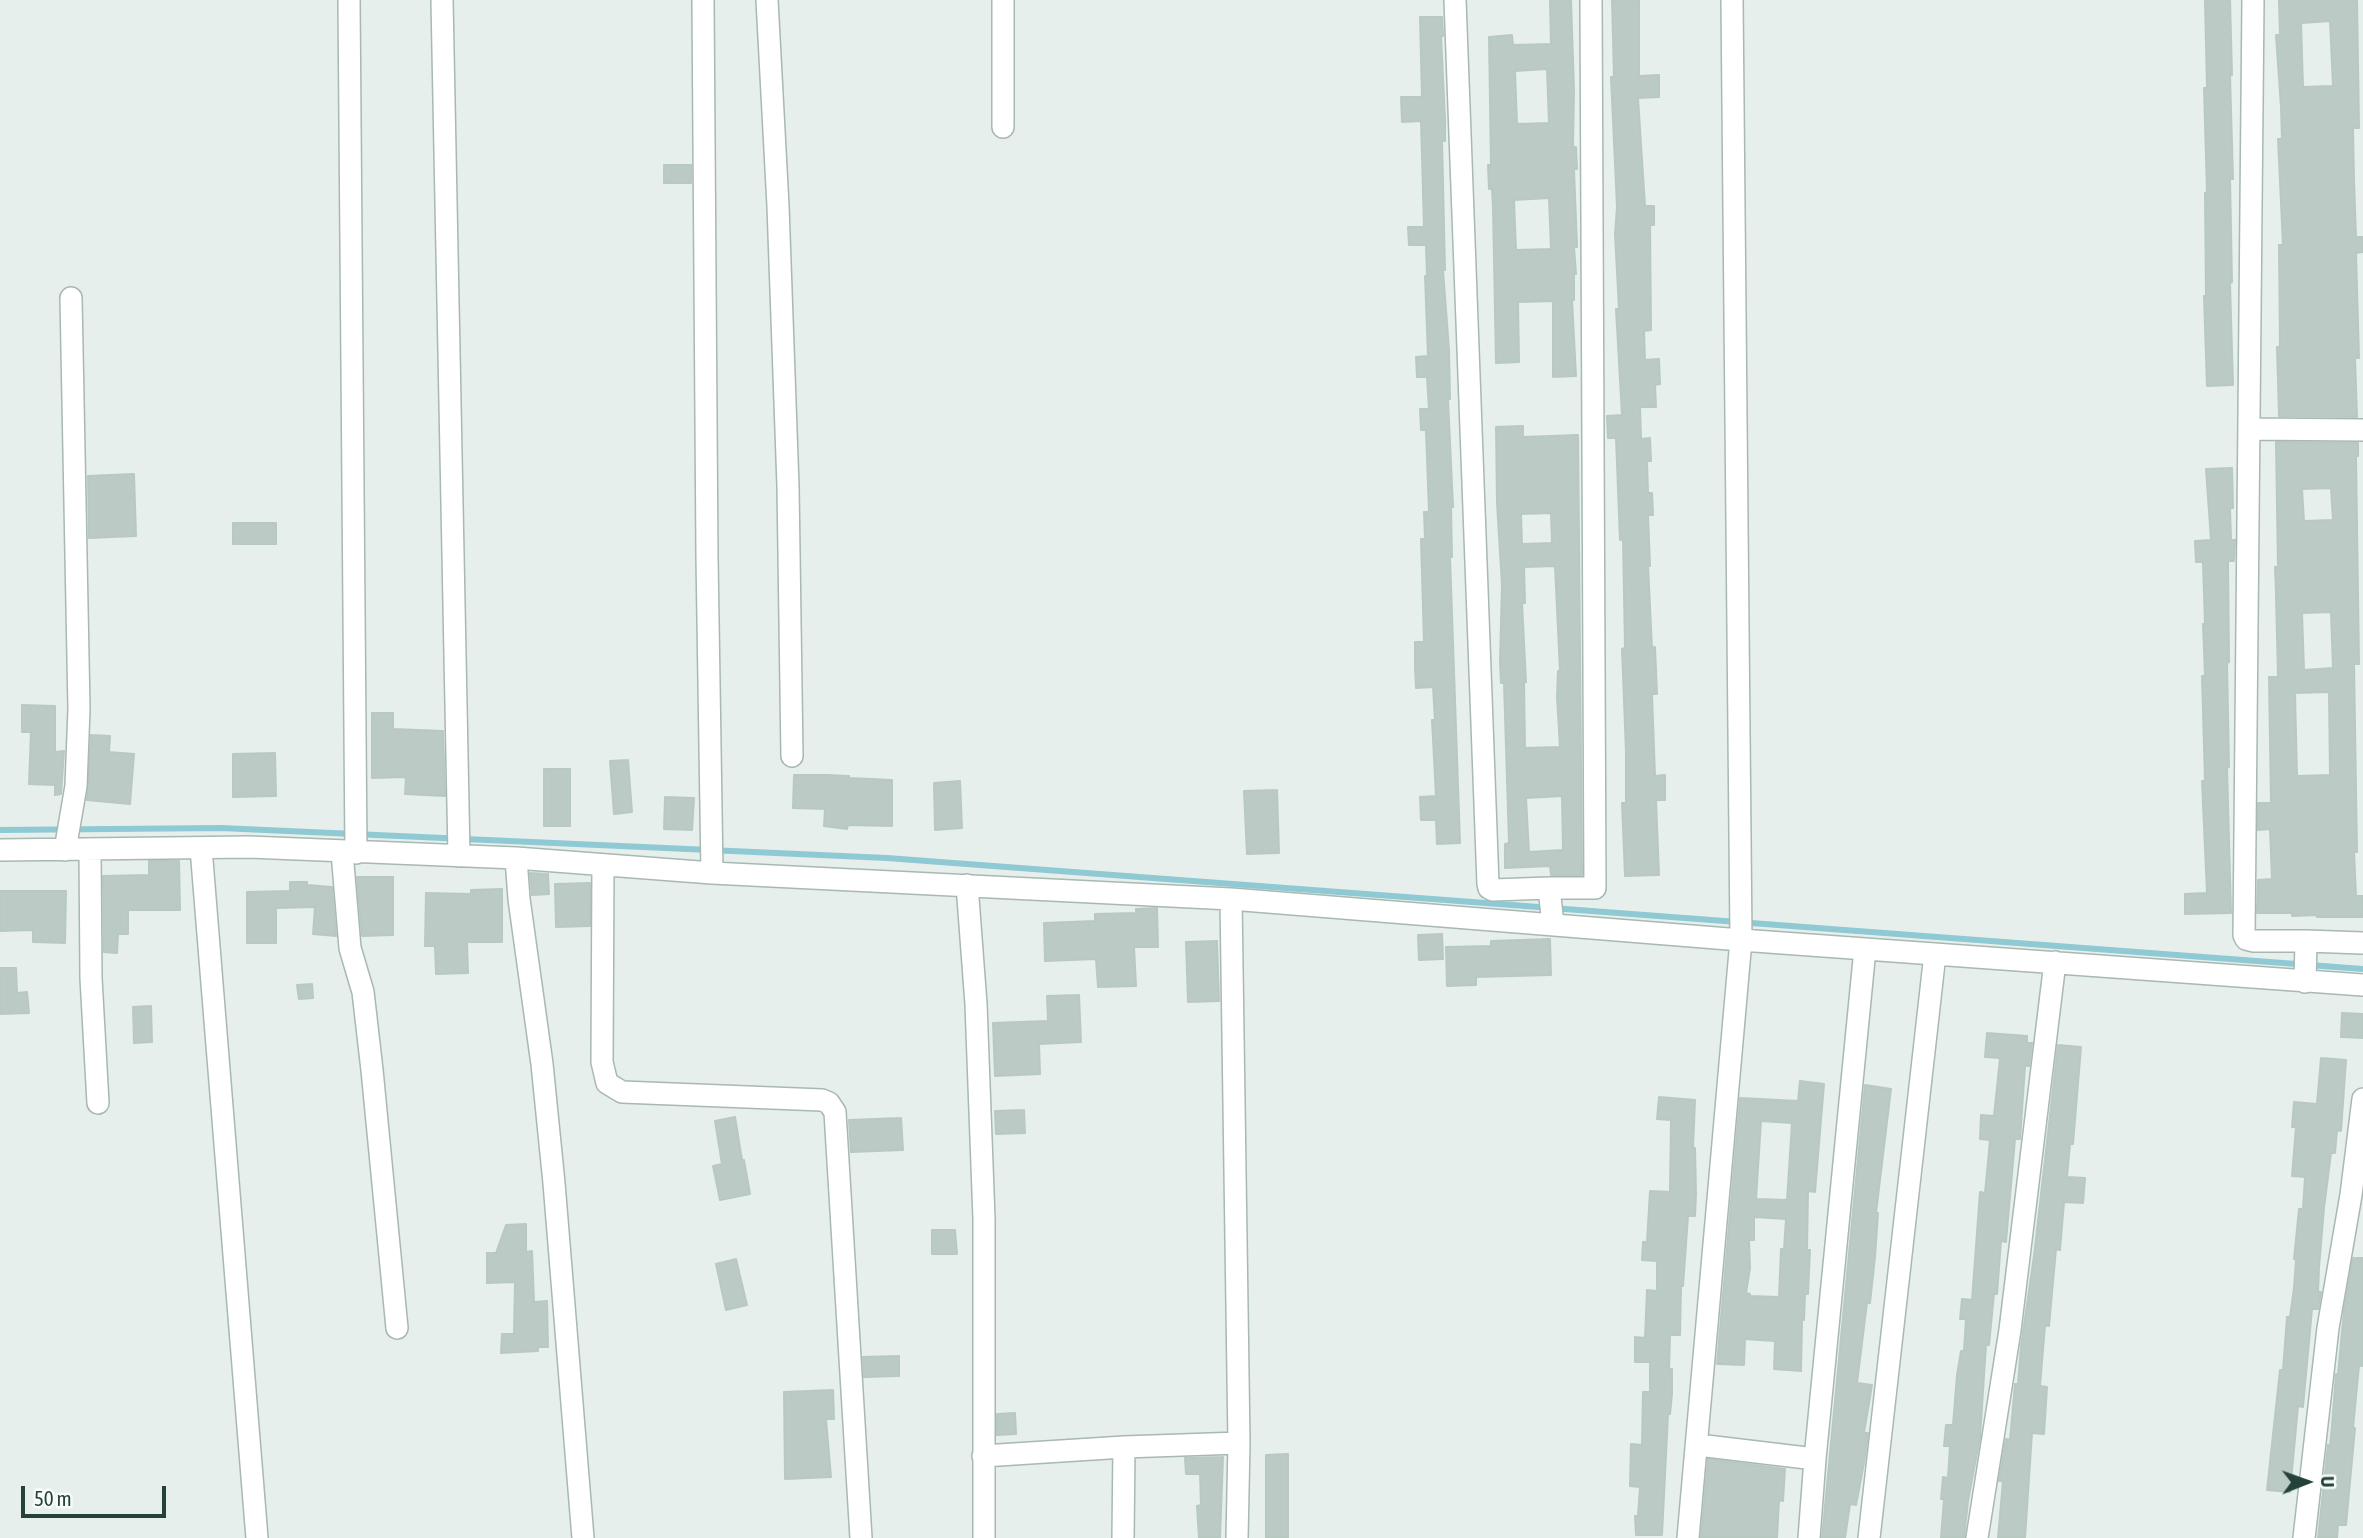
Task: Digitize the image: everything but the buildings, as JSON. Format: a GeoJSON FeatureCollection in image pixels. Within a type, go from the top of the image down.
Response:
{"type":"FeatureCollection","features":[{"type":"Feature","properties":{"kind":"street"},"geometry":{"type":"LineString","coordinates":[[349,0],[356,827],[352,851],[351,948],[363,992],[397,1328]]}},
{"type":"Feature","properties":{"kind":"street"},"geometry":{"type":"LineString","coordinates":[[442,0],[459,856]]}},
{"type":"Feature","properties":{"kind":"street"},"geometry":{"type":"LineString","coordinates":[[703,0],[712,869]]}},
{"type":"Feature","properties":{"kind":"street"},"geometry":{"type":"LineString","coordinates":[[767,0],[788,472],[792,756]]}},
{"type":"Feature","properties":{"kind":"street"},"geometry":{"type":"LineString","coordinates":[[1003,0],[1003,127]]}},
{"type":"Feature","properties":{"kind":"street"},"geometry":{"type":"LineString","coordinates":[[1455,0],[1489,888],[1551,907],[1741,940],[2305,977],[2363,985]]}},
{"type":"Feature","properties":{"kind":"street"},"geometry":{"type":"LineString","coordinates":[[0,850],[66,847],[90,850],[249,847],[516,858],[1231,899],[1551,907],[1595,888],[1591,0]]}},
{"type":"Feature","properties":{"kind":"street"},"geometry":{"type":"LineString","coordinates":[[1688,1538],[1741,940],[1732,0]]}},
{"type":"Feature","properties":{"kind":"street"},"geometry":{"type":"LineString","coordinates":[[2253,0],[2244,935],[2246,939],[2254,941],[2306,945],[2363,943]]}},
{"type":"Feature","properties":{"kind":"street"},"geometry":{"type":"LineString","coordinates":[[66,847],[76,786],[79,709],[71,298]]}},
{"type":"Feature","properties":{"kind":"street"},"geometry":{"type":"LineString","coordinates":[[2249,429],[2363,430]]}},
{"type":"Feature","properties":{"kind":"street"},"geometry":{"type":"LineString","coordinates":[[201,848],[257,1538]]}},
{"type":"Feature","properties":{"kind":"street"},"geometry":{"type":"LineString","coordinates":[[90,850],[90,978],[98,1103]]}},
{"type":"Feature","properties":{"kind":"street"},"geometry":{"type":"LineString","coordinates":[[516,858],[553,1170],[583,1538]]}},
{"type":"Feature","properties":{"kind":"street"},"geometry":{"type":"LineString","coordinates":[[603,864],[602,1062],[607,1083],[622,1092],[822,1100],[829,1103],[835,1112],[861,1538]]}},
{"type":"Feature","properties":{"kind":"street"},"geometry":{"type":"LineString","coordinates":[[967,885],[976,1004],[984,1219],[984,1538]]}},
{"type":"Feature","properties":{"kind":"street"},"geometry":{"type":"LineString","coordinates":[[1231,899],[1239,1443],[1237,1538]]}},
{"type":"Feature","properties":{"kind":"street"},"geometry":{"type":"LineString","coordinates":[[2305,977],[2306,945]]}},
{"type":"Feature","properties":{"kind":"street"},"geometry":{"type":"LineString","coordinates":[[1809,1538],[1865,949]]}},
{"type":"Feature","properties":{"kind":"street"},"geometry":{"type":"LineString","coordinates":[[1869,1538],[1935,954]]}},
{"type":"Feature","properties":{"kind":"street"},"geometry":{"type":"LineString","coordinates":[[1977,1538],[2010,1330],[2055,962]]}},
{"type":"Feature","properties":{"kind":"street"},"geometry":{"type":"LineString","coordinates":[[2304,1538],[2328,1328],[2351,1195],[2363,1099]]}},
{"type":"Feature","properties":{"kind":"street"},"geometry":{"type":"LineString","coordinates":[[983,1456],[1239,1443]]}},
{"type":"Feature","properties":{"kind":"street"},"geometry":{"type":"LineString","coordinates":[[1698,1445],[1815,1459]]}},
{"type":"Feature","properties":{"kind":"street"},"geometry":{"type":"LineString","coordinates":[[1123,1538],[1124,1447]]}},
{"type":"Feature","properties":{"kind":"waterway"},"geometry":{"type":"LineString","coordinates":[[0,830],[221,828],[887,858],[2363,969]]}}]}
